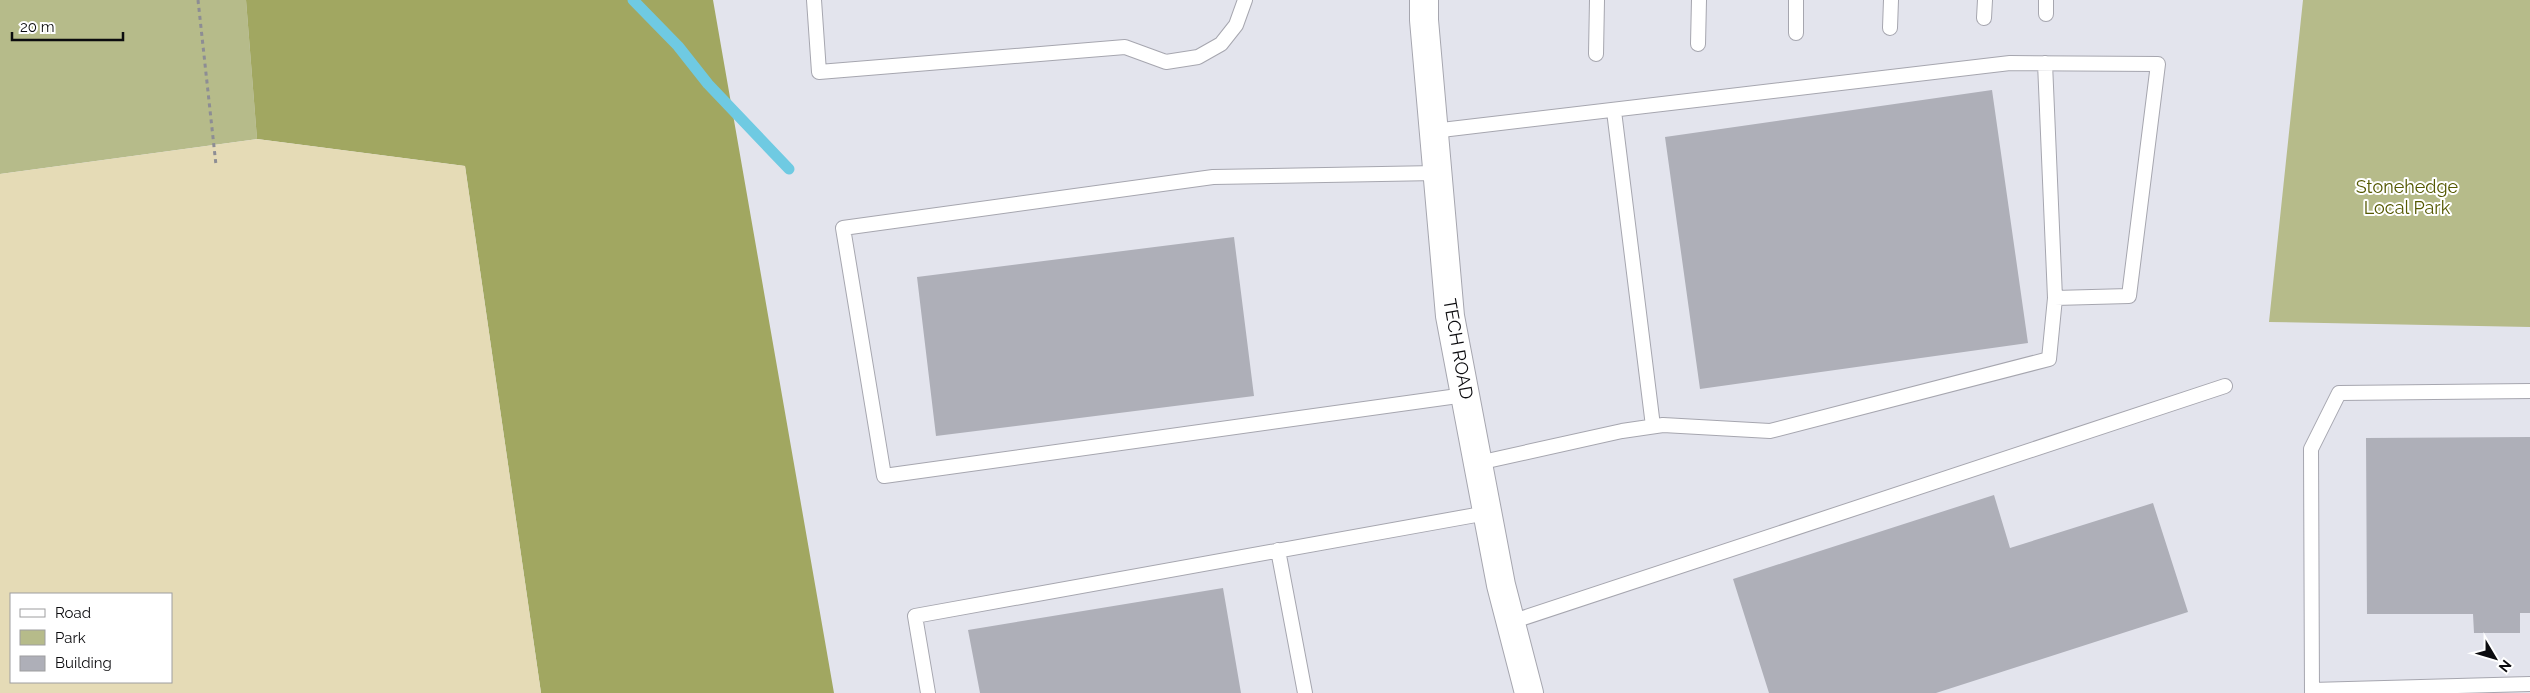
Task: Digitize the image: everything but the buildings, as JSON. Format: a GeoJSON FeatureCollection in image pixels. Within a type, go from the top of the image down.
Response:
{"type":"FeatureCollection","features":[{"type":"Feature","properties":{"kind":"street","name":"TECH ROAD"},"geometry":{"type":"LineString","coordinates":[[1424,0],[1433,131],[1450,316],[1501,585],[1530,693]]}},
{"type":"Feature","properties":{"kind":"lane"},"geometry":{"type":"LineString","coordinates":[[814,0],[819,72],[1125,47],[1166,62],[1198,57],[1221,44],[1236,25],[1245,0]]}},
{"type":"Feature","properties":{"kind":"lane"},"geometry":{"type":"LineString","coordinates":[[1596,54],[1597,0]]}},
{"type":"Feature","properties":{"kind":"lane"},"geometry":{"type":"LineString","coordinates":[[1698,44],[1699,0]]}},
{"type":"Feature","properties":{"kind":"lane"},"geometry":{"type":"LineString","coordinates":[[1796,0],[1796,33]]}},
{"type":"Feature","properties":{"kind":"lane"},"geometry":{"type":"LineString","coordinates":[[1890,28],[1891,0]]}},
{"type":"Feature","properties":{"kind":"lane"},"geometry":{"type":"LineString","coordinates":[[1984,0],[1984,18]]}},
{"type":"Feature","properties":{"kind":"lane"},"geometry":{"type":"LineString","coordinates":[[1433,131],[2010,63],[2158,64],[2129,296],[2055,298]]}},
{"type":"Feature","properties":{"kind":"lane"},"geometry":{"type":"LineString","coordinates":[[1478,463],[1622,431],[1653,426],[1770,431],[2049,359],[2055,298],[2045,63]]}},
{"type":"Feature","properties":{"kind":"lane"},"geometry":{"type":"LineString","coordinates":[[1614,111],[1653,426]]}},
{"type":"Feature","properties":{"kind":"lane"},"geometry":{"type":"LineString","coordinates":[[1437,173],[1213,177],[842,228],[884,476],[1465,395]]}},
{"type":"Feature","properties":{"kind":"lane"},"geometry":{"type":"LineString","coordinates":[[1511,622],[2225,386]]}},
{"type":"Feature","properties":{"kind":"lane"},"geometry":{"type":"LineString","coordinates":[[2530,391],[2339,393],[2311,449],[2312,692],[2530,684]]}},
{"type":"Feature","properties":{"kind":"lane"},"geometry":{"type":"LineString","coordinates":[[928,693],[915,616],[1487,513]]}},
{"type":"Feature","properties":{"kind":"lane"},"geometry":{"type":"LineString","coordinates":[[1278,550],[1305,693]]}},
{"type":"Feature","properties":{"kind":"path"},"geometry":{"type":"LineString","coordinates":[[198,0],[216,165]]}},
{"type":"Feature","properties":{"kind":"green space"},"geometry":{"type":"Polygon","coordinates":[[[0,0],[246,0],[257,139],[0,174],[0,0]]]}},
{"type":"Feature","properties":{"kind":"green space"},"geometry":{"type":"Polygon","coordinates":[[[246,0],[713,0],[834,693],[541,693],[465,166],[257,139],[246,0]]]}},
{"type":"Feature","properties":{"kind":"green space","name":"Stonehedge Local Park"},"geometry":{"type":"Polygon","coordinates":[[[2303,0],[2530,0],[2530,327],[2269,322],[2303,0]]]}},
{"type":"Feature","properties":{"kind":"sand"},"geometry":{"type":"Polygon","coordinates":[[[257,139],[465,166],[541,693],[0,693],[0,174],[257,139]]]}},
{"type":"Feature","properties":{"kind":"waterway"},"geometry":{"type":"LineString","coordinates":[[633,0],[678,46],[708,84],[789,169]]}}]}
